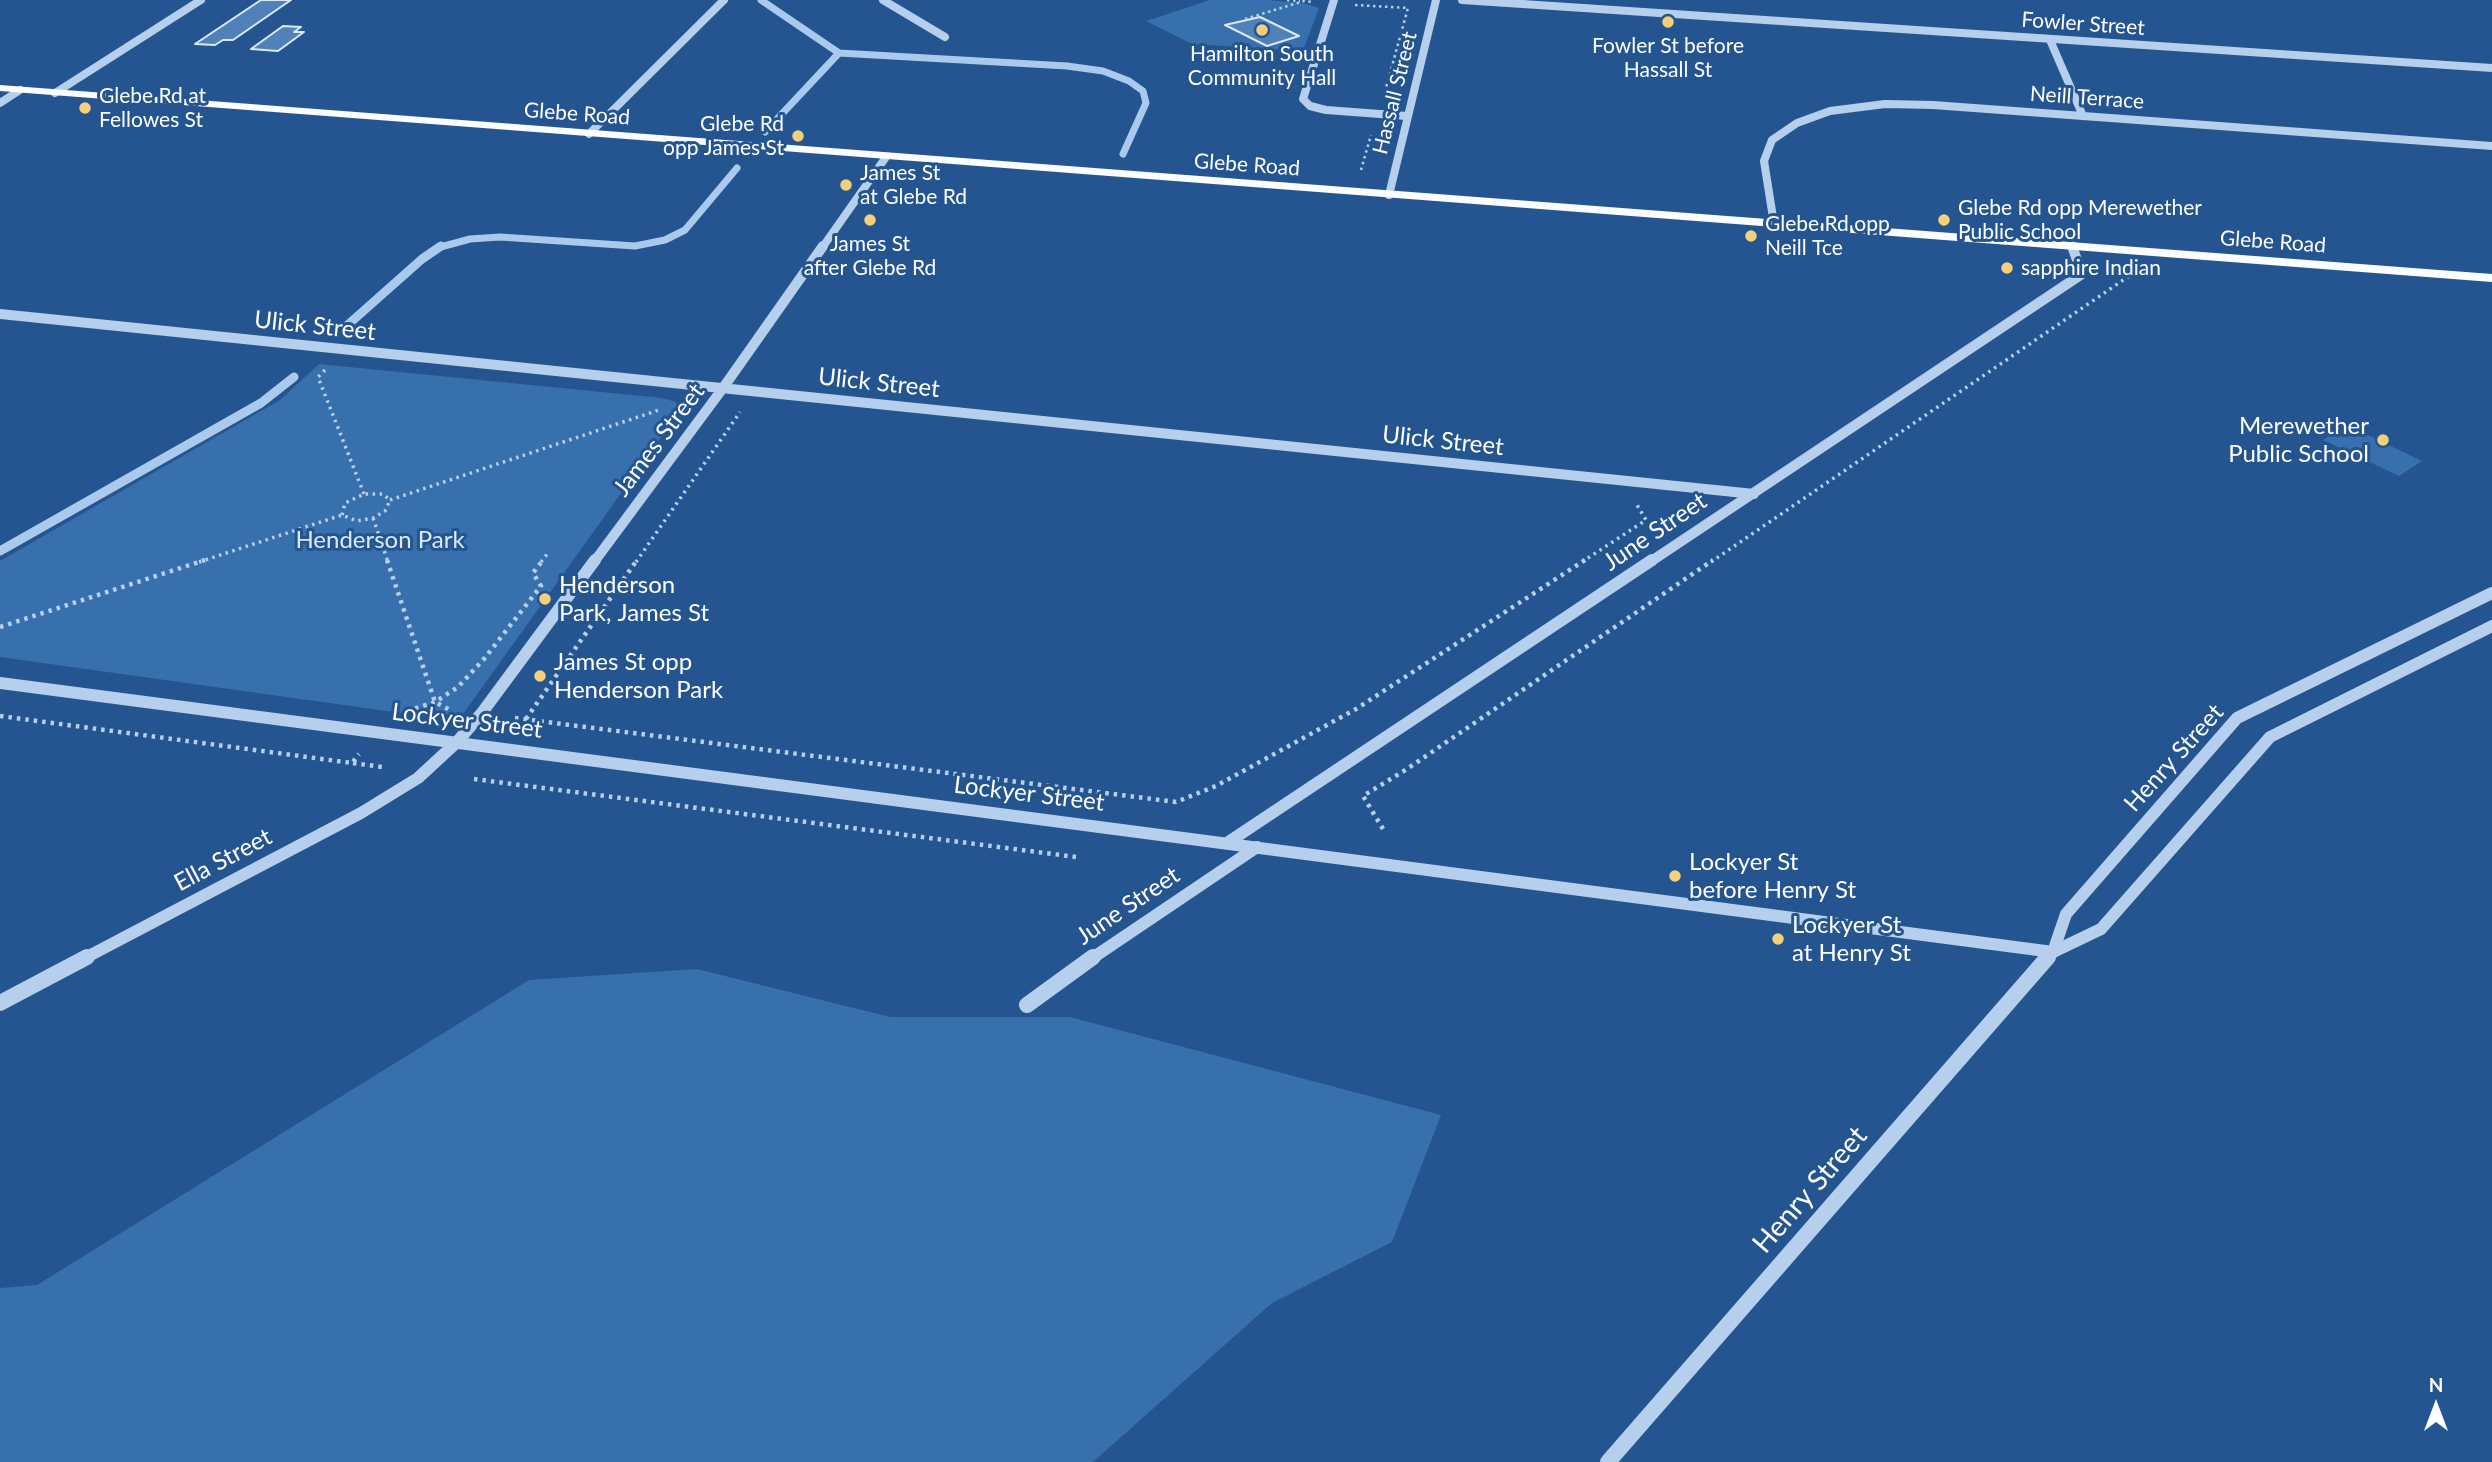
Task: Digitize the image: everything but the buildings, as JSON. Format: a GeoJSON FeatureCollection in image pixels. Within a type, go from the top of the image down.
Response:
{"type":"FeatureCollection","features":[{"type":"Feature","properties":{"kind":"main road","name":"Glebe Road"},"geometry":{"type":"LineString","coordinates":[[0,88],[2492,278]]}},
{"type":"Feature","properties":{"kind":"street"},"geometry":{"type":"LineString","coordinates":[[55,93],[201,0]]}},
{"type":"Feature","properties":{"kind":"street"},"geometry":{"type":"LineString","coordinates":[[589,134],[724,0]]}},
{"type":"Feature","properties":{"kind":"street"},"geometry":{"type":"LineString","coordinates":[[883,0],[945,37]]}},
{"type":"Feature","properties":{"kind":"street"},"geometry":{"type":"LineString","coordinates":[[1334,0],[1303,99],[1310,106],[1326,110],[1407,116]]}},
{"type":"Feature","properties":{"kind":"street","name":"Hassall Street"},"geometry":{"type":"LineString","coordinates":[[1389,195],[1436,0]]}},
{"type":"Feature","properties":{"kind":"street","name":"Fowler Street"},"geometry":{"type":"LineString","coordinates":[[1462,0],[2492,68]]}},
{"type":"Feature","properties":{"kind":"street"},"geometry":{"type":"LineString","coordinates":[[2050,40],[2083,116]]}},
{"type":"Feature","properties":{"kind":"street"},"geometry":{"type":"LineString","coordinates":[[0,103],[20,90]]}},
{"type":"Feature","properties":{"kind":"street","name":"Neill Terrace"},"geometry":{"type":"LineString","coordinates":[[1774,223],[1764,161],[1772,140],[1797,123],[1830,111],[1885,104],[1933,105],[2492,146]]}},
{"type":"Feature","properties":{"kind":"street","name":"James Street"},"geometry":{"type":"LineString","coordinates":[[457,742],[481,714],[723,388],[886,156]]}},
{"type":"Feature","properties":{"kind":"street","name":"June Street"},"geometry":{"type":"LineString","coordinates":[[1227,843],[2082,274],[2072,246]]}},
{"type":"Feature","properties":{"kind":"street","name":"Ulick Street"},"geometry":{"type":"LineString","coordinates":[[0,314],[1754,494]]}},
{"type":"Feature","properties":{"kind":"street","name":"Henry Street"},"geometry":{"type":"LineString","coordinates":[[1608,1462],[2053,952],[2066,914],[2237,718],[2492,593]]}},
{"type":"Feature","properties":{"kind":"street","name":"Henry Street"},"geometry":{"type":"LineString","coordinates":[[2053,952],[2101,929],[2270,737],[2492,626]]}},
{"type":"Feature","properties":{"kind":"street","name":"Lockyer Street"},"geometry":{"type":"LineString","coordinates":[[0,683],[2053,952]]}},
{"type":"Feature","properties":{"kind":"street","name":"Ella Street"},"geometry":{"type":"LineString","coordinates":[[0,1003],[361,813],[418,778],[457,742]]}},
{"type":"Feature","properties":{"kind":"street","name":"June Street"},"geometry":{"type":"LineString","coordinates":[[1027,1005],[1119,939],[1257,848]]}},
{"type":"Feature","properties":{"kind":"path"},"geometry":{"type":"LineString","coordinates":[[1287,0],[1317,3]]}},
{"type":"Feature","properties":{"kind":"path"},"geometry":{"type":"LineString","coordinates":[[1245,19],[1304,1]]}},
{"type":"Feature","properties":{"kind":"path"},"geometry":{"type":"LineString","coordinates":[[1351,5],[1408,9],[1384,96]]}},
{"type":"Feature","properties":{"kind":"path"},"geometry":{"type":"LineString","coordinates":[[1383,829],[1363,796],[2140,268]]}},
{"type":"Feature","properties":{"kind":"path"},"geometry":{"type":"LineString","coordinates":[[327,368],[318,377],[364,494]]}},
{"type":"Feature","properties":{"kind":"path"},"geometry":{"type":"LineString","coordinates":[[342,515],[345,503],[364,494],[377,493],[390,500],[659,410]]}},
{"type":"Feature","properties":{"kind":"path"},"geometry":{"type":"LineString","coordinates":[[526,719],[741,411]]}},
{"type":"Feature","properties":{"kind":"path"},"geometry":{"type":"LineString","coordinates":[[0,627],[342,515],[351,520],[373,518],[385,511],[390,500]]}},
{"type":"Feature","properties":{"kind":"path"},"geometry":{"type":"LineString","coordinates":[[515,718],[1176,802],[1216,786],[1356,709],[1619,539],[1646,520],[1634,501]]}},
{"type":"Feature","properties":{"kind":"path"},"geometry":{"type":"LineString","coordinates":[[373,518],[435,702],[450,710]]}},
{"type":"Feature","properties":{"kind":"path"},"geometry":{"type":"LineString","coordinates":[[401,710],[408,711],[435,702],[458,687],[541,586],[533,573],[548,553]]}},
{"type":"Feature","properties":{"kind":"path"},"geometry":{"type":"LineString","coordinates":[[0,716],[382,767]]}},
{"type":"Feature","properties":{"kind":"path"},"geometry":{"type":"LineString","coordinates":[[352,763],[364,748]]}},
{"type":"Feature","properties":{"kind":"path"},"geometry":{"type":"LineString","coordinates":[[474,779],[1076,857]]}},
{"type":"Feature","properties":{"kind":"green space"},"geometry":{"type":"Polygon","coordinates":[[[1210,0],[1267,0],[1303,3],[1319,8],[1303,51],[1192,44],[1146,21],[1210,0]]]}},
{"type":"Feature","properties":{"kind":"green space","name":"Henderson Park"},"geometry":{"type":"Polygon","coordinates":[[[319,364],[662,398],[676,402],[680,411],[458,721],[0,657],[0,561],[280,400],[319,364]]]}},
{"type":"Feature","properties":{"kind":"green space"},"geometry":{"type":"Polygon","coordinates":[[[2347,425],[2422,461],[2399,476],[2323,440],[2347,425]]]}},
{"type":"Feature","properties":{"kind":"green space"},"geometry":{"type":"Polygon","coordinates":[[[697,969],[890,1017],[1070,1017],[1441,1115],[1392,1242],[1272,1303],[1093,1462],[0,1462],[0,1288],[37,1285],[529,980],[697,969]]]}},
{"type":"Feature","properties":{"kind":"waterway"},"geometry":{"type":"LineString","coordinates":[[761,0],[839,53]]}},
{"type":"Feature","properties":{"kind":"waterway"},"geometry":{"type":"LineString","coordinates":[[765,132],[839,53]]}},
{"type":"Feature","properties":{"kind":"waterway"},"geometry":{"type":"LineString","coordinates":[[839,53],[1067,66],[1103,71],[1129,81],[1143,91],[1146,103],[1123,154]]}},
{"type":"Feature","properties":{"kind":"waterway"},"geometry":{"type":"LineString","coordinates":[[439,248],[470,239],[500,237],[635,246],[665,240],[685,230],[737,168]]}},
{"type":"Feature","properties":{"kind":"waterway"},"geometry":{"type":"LineString","coordinates":[[342,330],[422,259],[439,248]]}},
{"type":"Feature","properties":{"kind":"waterway"},"geometry":{"type":"LineString","coordinates":[[0,551],[261,403],[294,377]]}},
{"type":"Feature","properties":{"kind":"place","name":"Fowler St before Hassall St"},"geometry":{"type":"Point","coordinates":[1668,22]}},
{"type":"Feature","properties":{"kind":"place","name":"Hamilton South Community Hall"},"geometry":{"type":"Point","coordinates":[1262,30]}},
{"type":"Feature","properties":{"kind":"place","name":"Glebe Rd at Fellowes St"},"geometry":{"type":"Point","coordinates":[85,108]}},
{"type":"Feature","properties":{"kind":"place","name":"Glebe Rd opp James St"},"geometry":{"type":"Point","coordinates":[798,136]}},
{"type":"Feature","properties":{"kind":"place","name":"James St at Glebe Rd"},"geometry":{"type":"Point","coordinates":[846,185]}},
{"type":"Feature","properties":{"kind":"place","name":"James St after Glebe Rd"},"geometry":{"type":"Point","coordinates":[870,220]}},
{"type":"Feature","properties":{"kind":"place","name":"Glebe Rd opp Merewether Public School"},"geometry":{"type":"Point","coordinates":[1944,220]}},
{"type":"Feature","properties":{"kind":"place","name":"Glebe Rd opp Neill Tce"},"geometry":{"type":"Point","coordinates":[1751,236]}},
{"type":"Feature","properties":{"kind":"place","name":"sapphire Indian"},"geometry":{"type":"Point","coordinates":[2007,268]}},
{"type":"Feature","properties":{"kind":"place","name":"Merewether Public School"},"geometry":{"type":"Point","coordinates":[2383,440]}},
{"type":"Feature","properties":{"kind":"place","name":"Henderson Park, James St"},"geometry":{"type":"Point","coordinates":[545,599]}},
{"type":"Feature","properties":{"kind":"place","name":"James St opp Henderson Park"},"geometry":{"type":"Point","coordinates":[540,676]}},
{"type":"Feature","properties":{"kind":"place","name":"Lockyer St before Henry St"},"geometry":{"type":"Point","coordinates":[1675,876]}},
{"type":"Feature","properties":{"kind":"place","name":"Lockyer St at Henry St"},"geometry":{"type":"Point","coordinates":[1778,939]}}]}
